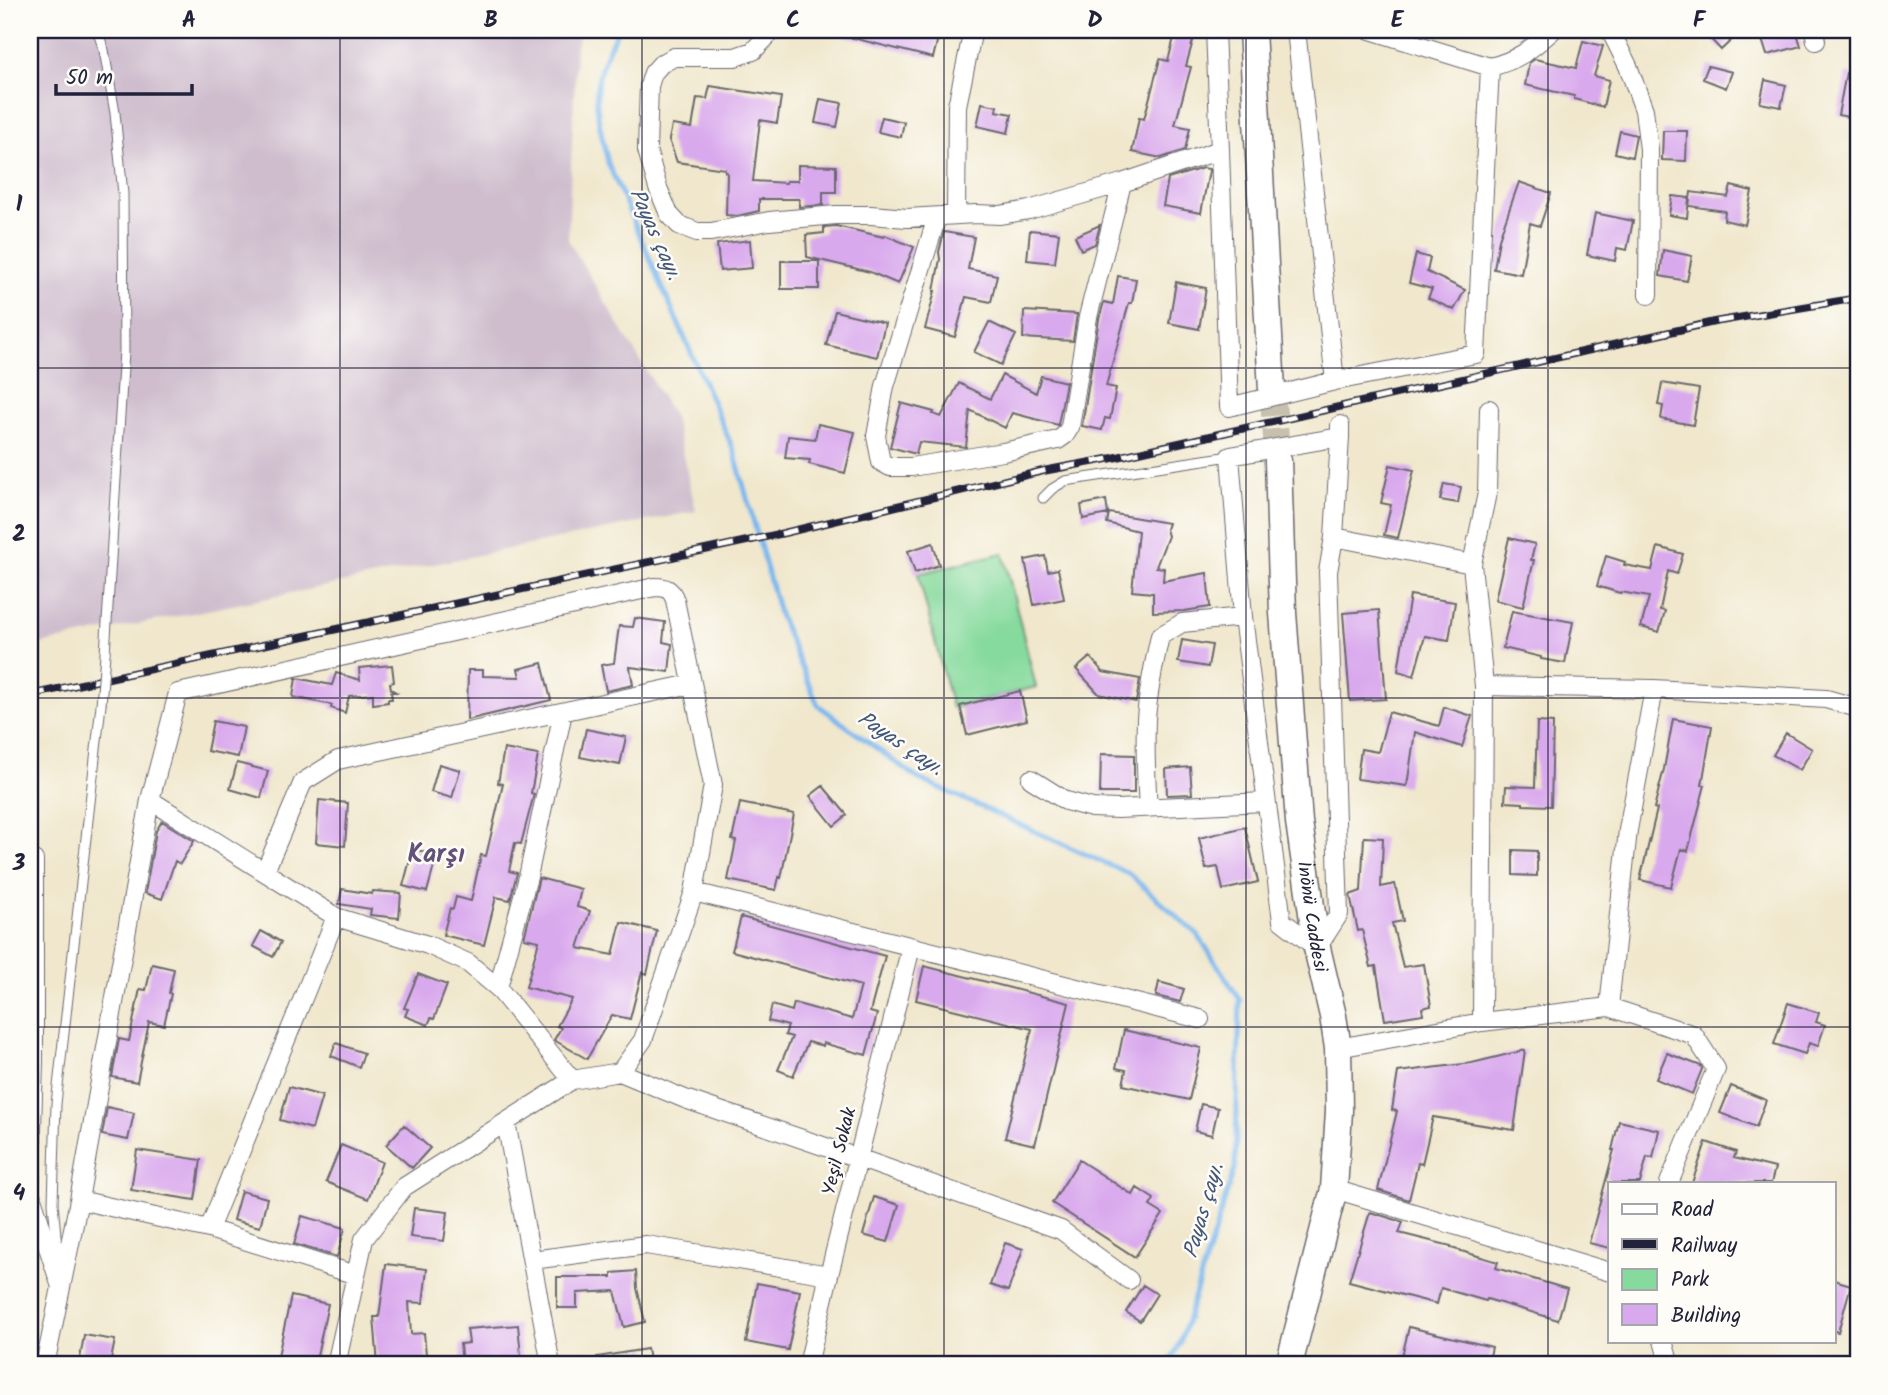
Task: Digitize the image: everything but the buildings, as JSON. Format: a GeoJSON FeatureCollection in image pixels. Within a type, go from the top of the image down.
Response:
{"type":"FeatureCollection","features":[{"type":"Feature","properties":{"kind":"main road"},"geometry":{"type":"LineString","coordinates":[[1252,30],[1272,390]]}},
{"type":"Feature","properties":{"kind":"main road","name":"İnönü Caddesi"},"geometry":{"type":"LineString","coordinates":[[1278,461],[1283,613],[1299,822],[1317,948],[1338,1048],[1339,1111],[1334,1189],[1290,1365]]}},
{"type":"Feature","properties":{"kind":"street"},"geometry":{"type":"LineString","coordinates":[[773,30],[753,51],[735,57],[674,57],[661,64],[653,73],[649,86],[647,149],[658,188],[669,214],[679,225],[697,232],[711,232],[769,221],[835,215],[907,218],[1000,215],[1029,210],[1122,183],[1220,150]]}},
{"type":"Feature","properties":{"kind":"street"},"geometry":{"type":"LineString","coordinates":[[956,215],[957,106],[973,30]]}},
{"type":"Feature","properties":{"kind":"street"},"geometry":{"type":"LineString","coordinates":[[1215,30],[1229,407],[1335,382],[1476,354],[1490,67]]}},
{"type":"Feature","properties":{"kind":"street"},"geometry":{"type":"LineString","coordinates":[[1296,30],[1335,382]]}},
{"type":"Feature","properties":{"kind":"street"},"geometry":{"type":"LineString","coordinates":[[1370,30],[1490,67],[1510,62],[1553,30]]}},
{"type":"Feature","properties":{"kind":"street"},"geometry":{"type":"LineString","coordinates":[[1610,30],[1628,66],[1644,110],[1649,149],[1648,295]]}},
{"type":"Feature","properties":{"kind":"street"},"geometry":{"type":"LineString","coordinates":[[937,217],[885,386],[876,436],[881,462],[890,467],[911,467],[1003,452],[1058,440],[1065,435],[1070,427],[1088,317],[1122,183]]}},
{"type":"Feature","properties":{"kind":"street"},"geometry":{"type":"LineString","coordinates":[[1482,1022],[1484,686],[1472,564],[1487,493],[1489,410]]}},
{"type":"Feature","properties":{"kind":"street"},"geometry":{"type":"LineString","coordinates":[[1340,431],[1335,537],[1328,572],[1339,914],[1317,948],[1282,921],[1243,617],[1230,456],[1340,431]]}},
{"type":"Feature","properties":{"kind":"street"},"geometry":{"type":"LineString","coordinates":[[1335,537],[1472,564]]}},
{"type":"Feature","properties":{"kind":"street"},"geometry":{"type":"LineString","coordinates":[[46,1365],[79,1200],[150,800],[178,693],[656,587],[665,587],[672,592],[713,785],[694,892],[643,1040],[620,1072]]}},
{"type":"Feature","properties":{"kind":"street"},"geometry":{"type":"LineString","coordinates":[[1148,807],[1146,717],[1160,636],[1182,623],[1243,617]]}},
{"type":"Feature","properties":{"kind":"street"},"geometry":{"type":"LineString","coordinates":[[265,871],[303,782],[338,760],[691,684]]}},
{"type":"Feature","properties":{"kind":"street"},"geometry":{"type":"LineString","coordinates":[[1484,686],[1654,689],[1826,699],[1858,708]]}},
{"type":"Feature","properties":{"kind":"street"},"geometry":{"type":"LineString","coordinates":[[1609,1007],[1628,830],[1654,689]]}},
{"type":"Feature","properties":{"kind":"street"},"geometry":{"type":"LineString","coordinates":[[498,988],[528,877],[563,712]]}},
{"type":"Feature","properties":{"kind":"street"},"geometry":{"type":"LineString","coordinates":[[1031,779],[1054,795],[1079,805],[1105,809],[1265,802]]}},
{"type":"Feature","properties":{"kind":"street"},"geometry":{"type":"LineString","coordinates":[[150,800],[336,918],[428,945],[468,963],[498,988],[572,1080]]}},
{"type":"Feature","properties":{"kind":"street"},"geometry":{"type":"LineString","coordinates":[[30,860],[34,860],[30,1192],[61,1287]]}},
{"type":"Feature","properties":{"kind":"street"},"geometry":{"type":"LineString","coordinates":[[694,892],[1200,1018]]}},
{"type":"Feature","properties":{"kind":"street"},"geometry":{"type":"LineString","coordinates":[[209,1228],[336,918]]}},
{"type":"Feature","properties":{"kind":"street","name":"Yeşil Sokak"},"geometry":{"type":"LineString","coordinates":[[808,1365],[911,947]]}},
{"type":"Feature","properties":{"kind":"street"},"geometry":{"type":"LineString","coordinates":[[1338,1048],[1482,1022],[1609,1007],[1695,1035],[1716,1069],[1669,1182]]}},
{"type":"Feature","properties":{"kind":"street"},"geometry":{"type":"LineString","coordinates":[[336,1365],[364,1240],[404,1187],[572,1080],[620,1072],[685,1099],[1061,1230],[1129,1280]]}},
{"type":"Feature","properties":{"kind":"street"},"geometry":{"type":"LineString","coordinates":[[506,1122],[551,1365]]}},
{"type":"Feature","properties":{"kind":"street"},"geometry":{"type":"LineString","coordinates":[[1334,1189],[1608,1271]]}},
{"type":"Feature","properties":{"kind":"street"},"geometry":{"type":"LineString","coordinates":[[79,1200],[209,1228],[356,1275]]}},
{"type":"Feature","properties":{"kind":"street"},"geometry":{"type":"LineString","coordinates":[[532,1260],[646,1245],[829,1275]]}},
{"type":"Feature","properties":{"kind":"street"},"geometry":{"type":"LineString","coordinates":[[1662,1342],[1670,1365]]}},
{"type":"Feature","properties":{"kind":"lane"},"geometry":{"type":"LineString","coordinates":[[61,1287],[53,1203],[56,1104],[101,705],[124,351],[123,194],[115,113],[104,50],[97,30]]}},
{"type":"Feature","properties":{"kind":"lane"},"geometry":{"type":"LineString","coordinates":[[1043,498],[1065,481],[1230,456]]}},
{"type":"Feature","properties":{"kind":"shaded area"},"geometry":{"type":"Polygon","coordinates":[[[30,30],[582,30],[576,46],[568,240],[674,417],[696,511],[30,646],[30,30]]]}},
{"type":"Feature","properties":{"kind":"green space"},"geometry":{"type":"Polygon","coordinates":[[[1003,553],[1036,687],[952,708],[918,574],[1003,553]]]}},
{"type":"Feature","properties":{"kind":"waterway","name":"Payas çayı."},"geometry":{"type":"LineString","coordinates":[[618,30],[599,74],[597,91],[599,123],[608,163],[734,451],[780,617],[818,705],[917,778],[1129,874],[1198,935],[1240,1000],[1235,1167],[1180,1343],[1168,1365]]}},
{"type":"Feature","properties":{"kind":"tunnel"},"geometry":{"type":"LineString","coordinates":[[1272,390],[1278,461]]}},
{"type":"Feature","properties":{"kind":"railway"},"geometry":{"type":"LineString","coordinates":[[30,695],[784,533],[1043,471],[1113,458],[1714,322],[1858,298]]}},
{"type":"Feature","properties":{"kind":"district","name":"Karşı"},"geometry":{"type":"Point","coordinates":[436,853]}}]}
